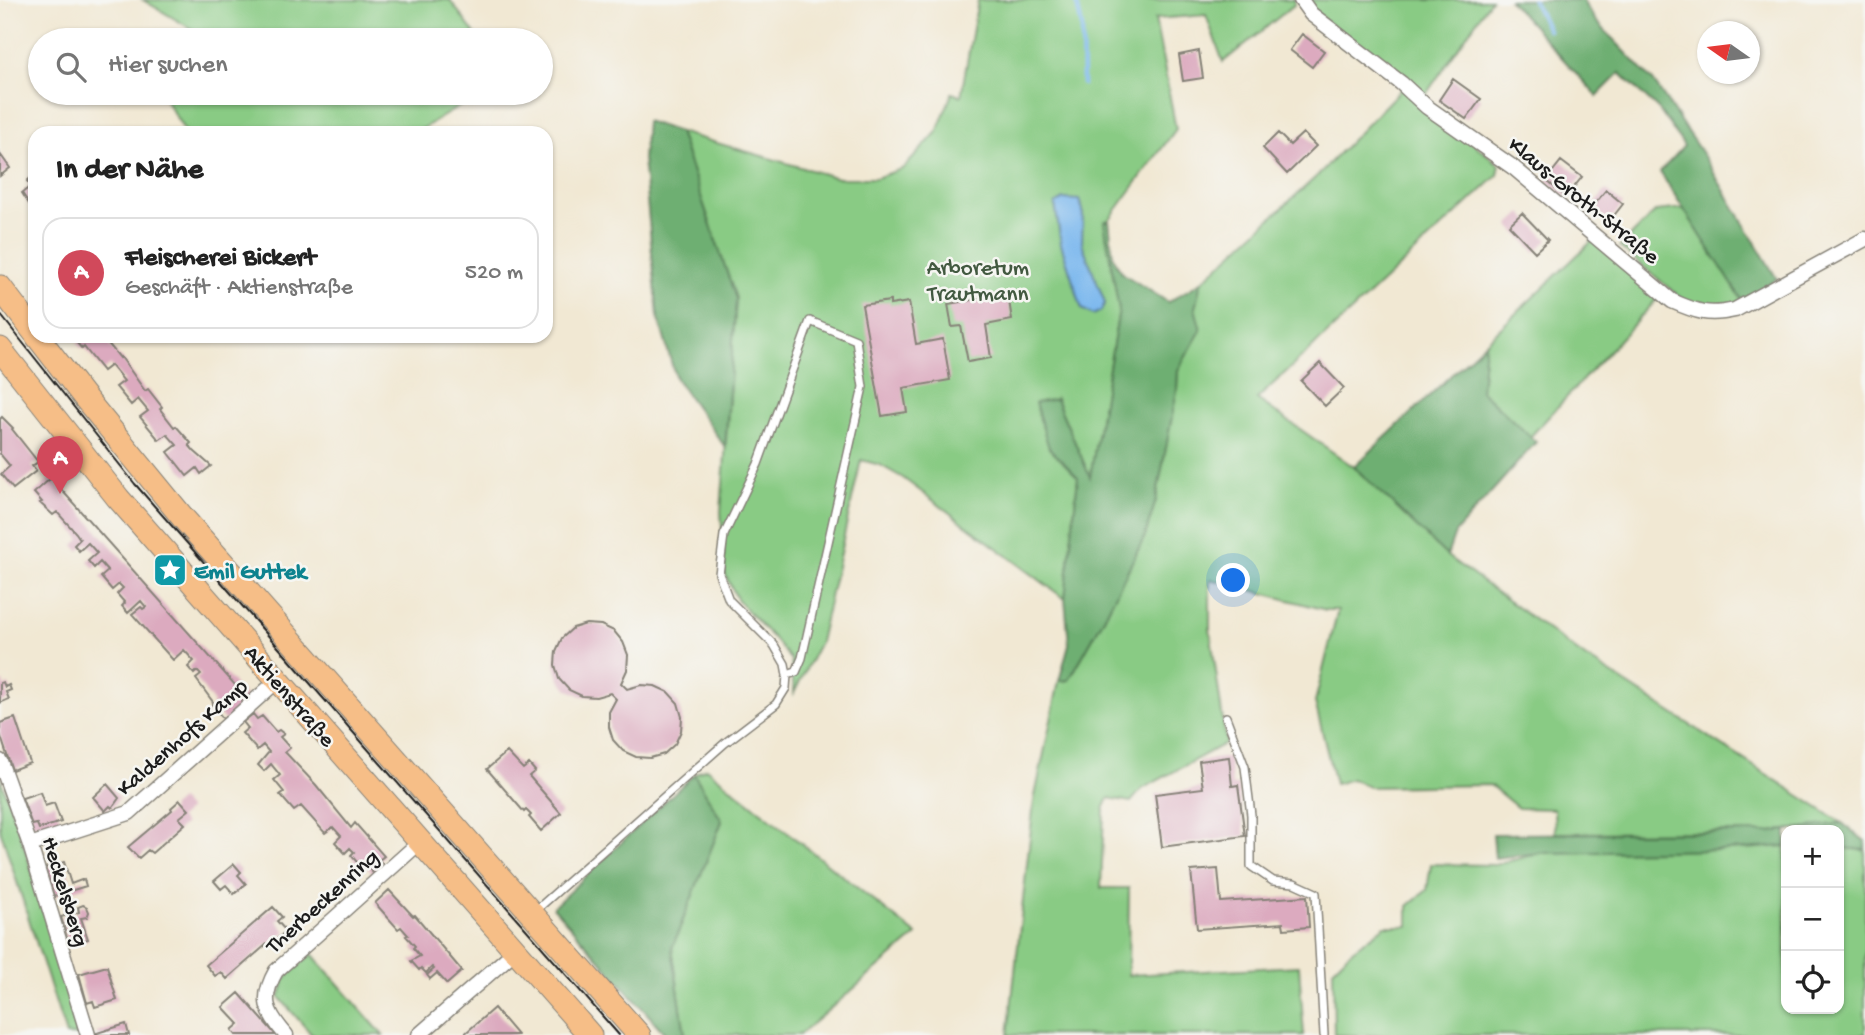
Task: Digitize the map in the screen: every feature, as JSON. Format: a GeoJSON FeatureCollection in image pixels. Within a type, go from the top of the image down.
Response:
{"type":"FeatureCollection","features":[{"type":"Feature","properties":{"kind":"main road","name":"Aktienstraße"},"geometry":{"type":"LineString","coordinates":[[0,287],[28,324]]}},
{"type":"Feature","properties":{"kind":"main road","name":"Aktienstraße"},"geometry":{"type":"LineString","coordinates":[[42,343],[184,519],[639,1035]]}},
{"type":"Feature","properties":{"kind":"main road","name":"Aktienstraße"},"geometry":{"type":"LineString","coordinates":[[0,350],[118,498],[590,1035]]}},
{"type":"Feature","properties":{"kind":"street","name":"Klaus-Groth-Straße"},"geometry":{"type":"LineString","coordinates":[[1301,0],[1311,14],[1401,82],[1427,107],[1514,168],[1672,301],[1699,313],[1719,314],[1735,310],[1865,239]]}},
{"type":"Feature","properties":{"kind":"street","name":"Kaldenhofs Kamp"},"geometry":{"type":"LineString","coordinates":[[30,845],[129,813],[278,680]]}},
{"type":"Feature","properties":{"kind":"street","name":"Heckelsberg"},"geometry":{"type":"LineString","coordinates":[[0,761],[30,845],[88,1035]]}},
{"type":"Feature","properties":{"kind":"street","name":"Therbeckenring"},"geometry":{"type":"LineString","coordinates":[[286,1035],[268,1010],[266,997],[269,982],[276,971],[420,842]]}},
{"type":"Feature","properties":{"kind":"street"},"geometry":{"type":"LineString","coordinates":[[419,1035],[515,951]]}},
{"type":"Feature","properties":{"kind":"lane"},"geometry":{"type":"LineString","coordinates":[[532,914],[724,744],[776,704],[786,688],[785,664],[774,645],[729,600],[719,574],[724,535],[758,464],[810,321],[856,340],[863,387],[802,658],[796,672],[787,675]]}},
{"type":"Feature","properties":{"kind":"lane"},"geometry":{"type":"LineString","coordinates":[[1226,717],[1245,767],[1251,815],[1251,866],[1273,881],[1294,883],[1316,893],[1324,1035]]}},
{"type":"Feature","properties":{"kind":"green space"},"geometry":{"type":"Polygon","coordinates":[[[143,0],[450,0],[470,28],[190,28],[143,0]]]}},
{"type":"Feature","properties":{"kind":"green space","name":"Arboretum Trautmann"},"geometry":{"type":"Polygon","coordinates":[[[978,0],[1295,0],[1294,5],[1223,62],[1206,15],[1155,19],[1176,129],[1109,220],[1104,222],[1119,310],[1090,478],[1056,399],[1049,448],[1078,477],[1065,599],[903,478],[880,465],[861,460],[820,642],[794,693],[791,660],[738,601],[725,574],[721,512],[736,299],[679,132],[838,178],[876,178],[904,168],[937,132],[952,93],[961,96],[978,0]]]}},
{"type":"Feature","properties":{"kind":"green space"},"geometry":{"type":"Polygon","coordinates":[[[1306,0],[1491,0],[1424,97],[1317,14],[1306,0]]]}},
{"type":"Feature","properties":{"kind":"green space"},"geometry":{"type":"Polygon","coordinates":[[[1509,0],[1582,0],[1596,21],[1653,81],[1705,158],[1777,279],[1742,300],[1660,172],[1684,146],[1659,110],[1620,73],[1597,96],[1509,0]]]}},
{"type":"Feature","properties":{"kind":"green space"},"geometry":{"type":"Polygon","coordinates":[[[1403,87],[1500,165],[1498,175],[1257,399],[1354,467],[1447,556],[1585,657],[1842,823],[1781,825],[1781,831],[1770,832],[1555,833],[1554,809],[1518,808],[1490,785],[1369,787],[1352,779],[1335,784],[1315,702],[1338,610],[1326,610],[1210,579],[1210,629],[1226,743],[1142,789],[1131,802],[1109,798],[1104,809],[1101,888],[1129,888],[1128,975],[1299,966],[1304,1035],[1008,1035],[1034,801],[1059,681],[1069,680],[1145,536],[1156,500],[1177,390],[1178,370],[1201,330],[1194,308],[1201,282],[1317,176],[1403,87]]]}},
{"type":"Feature","properties":{"kind":"green space"},"geometry":{"type":"Polygon","coordinates":[[[168,105],[462,105],[427,126],[182,126],[168,105]]]}},
{"type":"Feature","properties":{"kind":"green space"},"geometry":{"type":"Polygon","coordinates":[[[646,121],[679,132],[736,299],[725,447],[676,379],[658,316],[643,159],[646,121]]]}},
{"type":"Feature","properties":{"kind":"green space"},"geometry":{"type":"Polygon","coordinates":[[[1685,208],[1742,300],[1725,308],[1688,304],[1620,247],[1656,211],[1685,208]]]}},
{"type":"Feature","properties":{"kind":"green space"},"geometry":{"type":"Polygon","coordinates":[[[1109,220],[1113,257],[1122,273],[1168,302],[1201,282],[1195,308],[1201,330],[1178,370],[1177,390],[1156,500],[1145,536],[1069,680],[1059,681],[1069,644],[1065,599],[1078,477],[1049,448],[1035,403],[1056,399],[1090,477],[1119,310],[1104,222],[1109,220]]]}},
{"type":"Feature","properties":{"kind":"green space"},"geometry":{"type":"Polygon","coordinates":[[[1594,239],[1658,298],[1530,437],[1481,391],[1485,343],[1594,239]]]}},
{"type":"Feature","properties":{"kind":"green space"},"geometry":{"type":"Polygon","coordinates":[[[1485,343],[1481,391],[1536,442],[1455,533],[1447,556],[1354,467],[1485,343]]]}},
{"type":"Feature","properties":{"kind":"green space"},"geometry":{"type":"Polygon","coordinates":[[[706,768],[917,935],[799,1035],[685,1035],[672,948],[722,821],[694,774],[706,768]]]}},
{"type":"Feature","properties":{"kind":"green space"},"geometry":{"type":"Polygon","coordinates":[[[694,774],[722,821],[672,948],[685,1035],[666,1035],[553,907],[694,774]]]}},
{"type":"Feature","properties":{"kind":"green space"},"geometry":{"type":"Polygon","coordinates":[[[0,777],[82,1035],[66,1035],[0,829],[0,777]]]}},
{"type":"Feature","properties":{"kind":"green space"},"geometry":{"type":"Polygon","coordinates":[[[1842,823],[1865,841],[1865,850],[1844,848],[1844,825],[1826,825],[1842,823]]]}},
{"type":"Feature","properties":{"kind":"green space"},"geometry":{"type":"Polygon","coordinates":[[[1781,831],[1781,846],[1728,850],[1540,853],[1495,858],[1493,834],[1781,831]]]}},
{"type":"Feature","properties":{"kind":"green space"},"geometry":{"type":"Polygon","coordinates":[[[1781,846],[1781,1014],[1844,1014],[1844,848],[1865,850],[1865,1035],[1334,1035],[1333,969],[1351,951],[1385,926],[1408,926],[1408,906],[1427,890],[1431,864],[1495,865],[1540,853],[1781,846]]]}},
{"type":"Feature","properties":{"kind":"green space"},"geometry":{"type":"Polygon","coordinates":[[[312,954],[383,1035],[312,1035],[279,997],[286,977],[312,954]]]}},
{"type":"Feature","properties":{"kind":"water"},"geometry":{"type":"Polygon","coordinates":[[[1064,199],[1079,200],[1083,210],[1082,243],[1105,303],[1101,311],[1093,315],[1082,309],[1061,244],[1055,204],[1064,199]]]}},
{"type":"Feature","properties":{"kind":"building"},"geometry":{"type":"Polygon","coordinates":[[[1302,34],[1324,51],[1312,67],[1290,50],[1302,34]]]}},
{"type":"Feature","properties":{"kind":"building"},"geometry":{"type":"Polygon","coordinates":[[[1199,51],[1203,78],[1183,81],[1179,55],[1199,51]]]}},
{"type":"Feature","properties":{"kind":"building"},"geometry":{"type":"Polygon","coordinates":[[[1453,79],[1481,99],[1466,119],[1439,100],[1453,79]]]}},
{"type":"Feature","properties":{"kind":"building"},"geometry":{"type":"Polygon","coordinates":[[[1278,133],[1290,145],[1303,133],[1316,146],[1287,174],[1263,148],[1278,133]]]}},
{"type":"Feature","properties":{"kind":"building"},"geometry":{"type":"Polygon","coordinates":[[[0,154],[10,168],[0,176],[0,154]]]}},
{"type":"Feature","properties":{"kind":"building"},"geometry":{"type":"Polygon","coordinates":[[[1561,161],[1582,177],[1566,197],[1546,180],[1561,161]]]}},
{"type":"Feature","properties":{"kind":"building"},"geometry":{"type":"Polygon","coordinates":[[[28,188],[28,202],[22,193],[28,188]]]}},
{"type":"Feature","properties":{"kind":"building"},"geometry":{"type":"Polygon","coordinates":[[[1606,190],[1623,204],[1608,223],[1592,207],[1606,190]]]}},
{"type":"Feature","properties":{"kind":"building"},"geometry":{"type":"Polygon","coordinates":[[[1522,213],[1548,240],[1535,252],[1509,225],[1522,213]]]}},
{"type":"Feature","properties":{"kind":"building"},"geometry":{"type":"Polygon","coordinates":[[[1008,294],[1012,320],[986,325],[991,358],[968,362],[961,326],[952,327],[948,304],[1008,294]]]}},
{"type":"Feature","properties":{"kind":"building"},"geometry":{"type":"Polygon","coordinates":[[[890,301],[890,305],[909,302],[916,344],[943,339],[950,380],[903,388],[907,412],[882,416],[862,305],[890,301]]]}},
{"type":"Feature","properties":{"kind":"building"},"geometry":{"type":"Polygon","coordinates":[[[77,343],[108,343],[145,391],[148,389],[174,427],[191,443],[189,445],[194,451],[211,466],[201,474],[197,468],[187,476],[168,452],[177,445],[167,434],[159,440],[140,417],[148,411],[138,399],[131,405],[116,387],[124,381],[111,365],[103,371],[84,347],[82,349],[77,343]]]}},
{"type":"Feature","properties":{"kind":"building"},"geometry":{"type":"Polygon","coordinates":[[[1320,363],[1344,388],[1325,406],[1301,381],[1320,363]]]}},
{"type":"Feature","properties":{"kind":"building"},"geometry":{"type":"Polygon","coordinates":[[[2,417],[38,462],[32,466],[36,471],[13,489],[1,474],[10,466],[0,454],[2,417]]]}},
{"type":"Feature","properties":{"kind":"building"},"geometry":{"type":"Polygon","coordinates":[[[51,478],[244,695],[247,701],[225,721],[196,679],[201,675],[197,671],[194,674],[188,667],[194,661],[184,650],[173,660],[132,614],[141,607],[146,607],[141,601],[128,613],[122,606],[125,603],[117,594],[123,588],[119,584],[112,590],[101,577],[108,571],[100,562],[94,568],[88,561],[97,553],[88,543],[79,551],[74,545],[80,539],[76,533],[57,512],[53,515],[40,503],[42,502],[34,493],[51,478]]]}},
{"type":"Feature","properties":{"kind":"building"},"geometry":{"type":"Polygon","coordinates":[[[586,624],[601,625],[614,631],[623,642],[628,655],[627,670],[621,683],[627,689],[641,685],[655,686],[668,692],[678,703],[682,717],[681,731],[675,744],[664,754],[650,758],[636,757],[623,751],[613,740],[609,727],[609,712],[616,699],[610,693],[596,697],[582,696],[569,690],[559,679],[555,665],[556,651],[562,638],[573,628],[586,624]]]}},
{"type":"Feature","properties":{"kind":"building"},"geometry":{"type":"Polygon","coordinates":[[[3,682],[5,687],[9,685],[11,690],[6,692],[9,699],[0,703],[0,683],[3,682]]]}},
{"type":"Feature","properties":{"kind":"building"},"geometry":{"type":"Polygon","coordinates":[[[253,714],[257,719],[262,716],[276,732],[279,730],[284,734],[280,737],[290,748],[285,752],[351,828],[355,823],[384,856],[379,860],[384,866],[374,874],[364,864],[361,867],[351,855],[354,852],[350,848],[345,853],[335,842],[341,836],[333,827],[325,833],[301,806],[294,811],[280,795],[284,792],[274,780],[280,775],[271,764],[264,771],[258,765],[269,752],[263,745],[257,750],[242,733],[248,728],[243,722],[253,714]]]}},
{"type":"Feature","properties":{"kind":"building"},"geometry":{"type":"Polygon","coordinates":[[[15,718],[30,763],[12,770],[0,734],[0,723],[15,718]]]}},
{"type":"Feature","properties":{"kind":"building"},"geometry":{"type":"Polygon","coordinates":[[[507,752],[523,769],[529,764],[535,771],[529,776],[561,813],[541,831],[529,817],[531,815],[526,810],[524,812],[487,769],[507,752]]]}},
{"type":"Feature","properties":{"kind":"building"},"geometry":{"type":"Polygon","coordinates":[[[1229,757],[1232,786],[1238,785],[1245,836],[1162,847],[1155,794],[1203,788],[1199,761],[1229,757]]]}},
{"type":"Feature","properties":{"kind":"building"},"geometry":{"type":"Polygon","coordinates":[[[107,784],[119,798],[112,808],[110,806],[105,811],[93,797],[107,784]]]}},
{"type":"Feature","properties":{"kind":"building"},"geometry":{"type":"Polygon","coordinates":[[[40,792],[45,806],[54,803],[61,822],[39,829],[37,824],[32,825],[22,798],[40,792]]]}},
{"type":"Feature","properties":{"kind":"building"},"geometry":{"type":"Polygon","coordinates":[[[180,800],[189,810],[179,818],[185,824],[152,853],[148,850],[139,858],[128,847],[180,800]]]}},
{"type":"Feature","properties":{"kind":"building"},"geometry":{"type":"Polygon","coordinates":[[[64,862],[71,884],[84,879],[86,886],[54,896],[45,868],[64,862]]]}},
{"type":"Feature","properties":{"kind":"building"},"geometry":{"type":"Polygon","coordinates":[[[234,864],[241,872],[238,875],[246,884],[234,894],[226,885],[221,889],[214,881],[234,864]]]}},
{"type":"Feature","properties":{"kind":"building"},"geometry":{"type":"Polygon","coordinates":[[[1218,869],[1221,902],[1307,896],[1309,927],[1284,929],[1283,923],[1197,929],[1191,871],[1218,869]]]}},
{"type":"Feature","properties":{"kind":"building"},"geometry":{"type":"Polygon","coordinates":[[[389,890],[413,916],[415,915],[462,971],[447,984],[437,973],[430,979],[427,975],[434,969],[432,967],[426,973],[411,961],[420,956],[413,948],[415,946],[401,927],[398,929],[375,903],[389,890]]]}},
{"type":"Feature","properties":{"kind":"building"},"geometry":{"type":"Polygon","coordinates":[[[83,905],[89,912],[87,917],[81,918],[88,939],[69,945],[61,917],[79,912],[78,907],[83,905]]]}},
{"type":"Feature","properties":{"kind":"building"},"geometry":{"type":"Polygon","coordinates":[[[273,907],[282,917],[277,921],[286,931],[227,979],[221,972],[215,976],[206,965],[273,907]]]}},
{"type":"Feature","properties":{"kind":"building"},"geometry":{"type":"Polygon","coordinates":[[[107,966],[117,1000],[95,1007],[93,1001],[87,1003],[79,974],[107,966]]]}},
{"type":"Feature","properties":{"kind":"building"},"geometry":{"type":"Polygon","coordinates":[[[239,993],[276,1035],[236,1035],[232,1030],[239,1024],[223,1007],[239,993]]]}},
{"type":"Feature","properties":{"kind":"building"},"geometry":{"type":"Polygon","coordinates":[[[494,1008],[517,1035],[463,1035],[469,1030],[494,1008]]]}},
{"type":"Feature","properties":{"kind":"building"},"geometry":{"type":"Polygon","coordinates":[[[126,1024],[129,1035],[97,1035],[97,1033],[126,1024]]]}},
{"type":"Feature","properties":{"kind":"waterway"},"geometry":{"type":"LineString","coordinates":[[1076,0],[1082,27],[1083,84]]}},
{"type":"Feature","properties":{"kind":"waterway"},"geometry":{"type":"LineString","coordinates":[[1533,0],[1548,30]]}},
{"type":"Feature","properties":{"kind":"tram line"},"geometry":{"type":"LineString","coordinates":[[0,314],[135,484],[619,1035]]}},
{"type":"Feature","properties":{"kind":"place","name":"Fleischerei Bickert"},"geometry":{"type":"Point","coordinates":[60,494]}},
{"type":"Feature","properties":{"kind":"place","name":"Emil Guttek"},"geometry":{"type":"Point","coordinates":[170,570]}}]}
